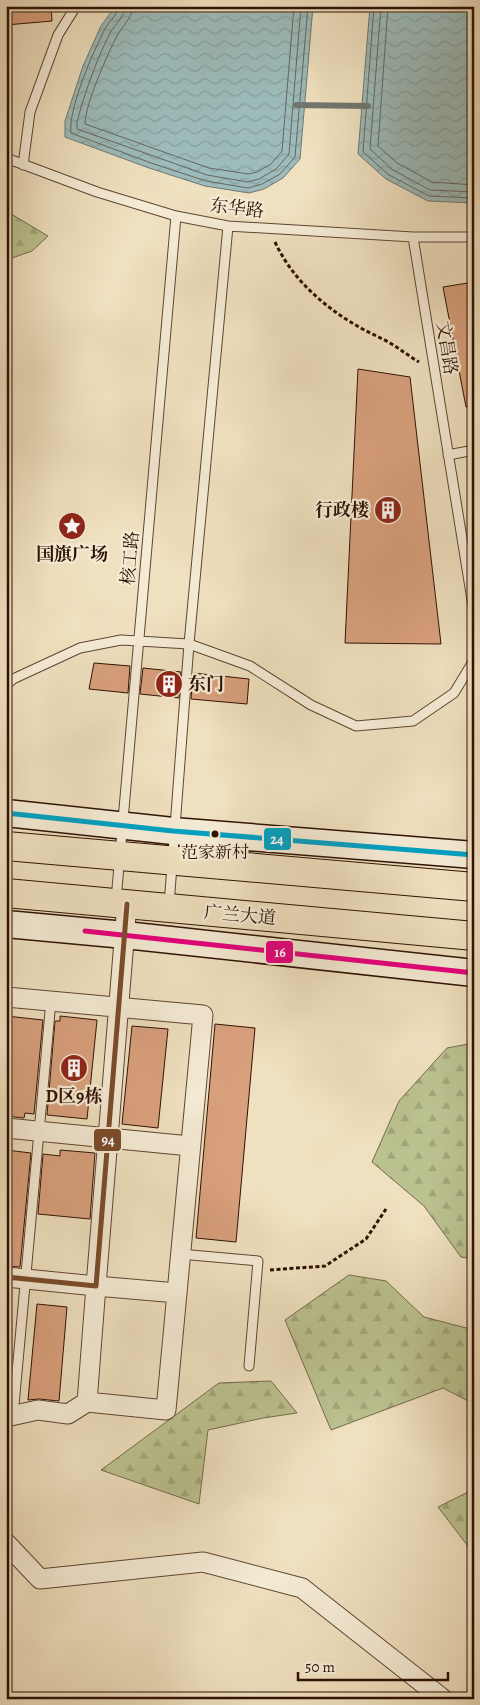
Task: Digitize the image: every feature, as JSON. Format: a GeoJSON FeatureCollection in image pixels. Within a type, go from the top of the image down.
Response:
{"type":"FeatureCollection","features":[{"type":"Feature","properties":{"kind":"main road"},"geometry":{"type":"LineString","coordinates":[[6,813],[173,831],[474,855]]}},
{"type":"Feature","properties":{"kind":"main road"},"geometry":{"type":"LineString","coordinates":[[6,846],[474,886]]}},
{"type":"Feature","properties":{"kind":"main road","name":"广兰大道"},"geometry":{"type":"LineString","coordinates":[[6,893],[474,936]]}},
{"type":"Feature","properties":{"kind":"main road"},"geometry":{"type":"LineString","coordinates":[[6,924],[474,973]]}},
{"type":"Feature","properties":{"kind":"street"},"geometry":{"type":"LineString","coordinates":[[87,1402],[125,935],[121,904]]}},
{"type":"Feature","properties":{"kind":"street"},"geometry":{"type":"LineString","coordinates":[[6,997],[203,1016],[166,1410],[87,1402],[68,1414],[38,1410],[10,1416]]}},
{"type":"Feature","properties":{"kind":"street"},"geometry":{"type":"LineString","coordinates":[[6,1128],[190,1146]]}},
{"type":"Feature","properties":{"kind":"street"},"geometry":{"type":"LineString","coordinates":[[6,1277],[177,1292]]}},
{"type":"Feature","properties":{"kind":"street"},"geometry":{"type":"LineString","coordinates":[[6,1543],[40,1579],[203,1562],[302,1588],[443,1699]]}},
{"type":"Feature","properties":{"kind":"lane"},"geometry":{"type":"LineString","coordinates":[[23,165],[30,112],[58,35],[76,6]]}},
{"type":"Feature","properties":{"kind":"lane","name":"东华路"},"geometry":{"type":"LineString","coordinates":[[6,158],[98,192],[176,216],[228,226],[413,237],[474,237]]}},
{"type":"Feature","properties":{"kind":"lane","name":"核工路"},"geometry":{"type":"LineString","coordinates":[[121,904],[120,856],[176,216]]}},
{"type":"Feature","properties":{"kind":"lane"},"geometry":{"type":"LineString","coordinates":[[168,908],[189,644],[228,226]]}},
{"type":"Feature","properties":{"kind":"lane","name":"文昌路"},"geometry":{"type":"LineString","coordinates":[[413,237],[474,612]]}},
{"type":"Feature","properties":{"kind":"lane"},"geometry":{"type":"LineString","coordinates":[[448,456],[474,450]]}},
{"type":"Feature","properties":{"kind":"lane"},"geometry":{"type":"LineString","coordinates":[[6,685],[13,679],[80,648],[121,640],[189,644],[250,666],[311,705],[356,726],[413,721],[454,693],[474,660]]}},
{"type":"Feature","properties":{"kind":"lane"},"geometry":{"type":"LineString","coordinates":[[10,1416],[51,1001]]}},
{"type":"Feature","properties":{"kind":"lane"},"geometry":{"type":"LineString","coordinates":[[180,1254],[258,1261],[249,1366]]}},
{"type":"Feature","properties":{"kind":"path"},"geometry":{"type":"LineString","coordinates":[[268,228],[282,258],[298,278],[321,301],[359,327],[390,343],[408,356],[434,370]]}},
{"type":"Feature","properties":{"kind":"path"},"geometry":{"type":"LineString","coordinates":[[257,1270],[325,1266],[366,1239],[386,1209]]}},
{"type":"Feature","properties":{"kind":"green space"},"geometry":{"type":"Polygon","coordinates":[[[6,211],[48,236],[32,251],[9,259],[6,258],[6,211]]]}},
{"type":"Feature","properties":{"kind":"green space"},"geometry":{"type":"Polygon","coordinates":[[[474,1043],[474,1259],[461,1257],[424,1206],[372,1162],[399,1101],[447,1048],[474,1043]]]}},
{"type":"Feature","properties":{"kind":"green space"},"geometry":{"type":"Polygon","coordinates":[[[349,1275],[386,1281],[424,1317],[474,1330],[474,1404],[443,1388],[331,1430],[285,1320],[349,1275]]]}},
{"type":"Feature","properties":{"kind":"green space"},"geometry":{"type":"Polygon","coordinates":[[[271,1381],[297,1413],[208,1430],[199,1504],[101,1470],[219,1383],[271,1381]]]}},
{"type":"Feature","properties":{"kind":"green space"},"geometry":{"type":"Polygon","coordinates":[[[474,1489],[474,1554],[438,1507],[474,1489]]]}},
{"type":"Feature","properties":{"kind":"water"},"geometry":{"type":"Polygon","coordinates":[[[135,6],[313,6],[300,159],[283,178],[264,189],[249,193],[205,186],[149,168],[65,137],[65,121],[83,66],[101,26],[114,8],[135,6]]]}},
{"type":"Feature","properties":{"kind":"water"},"geometry":{"type":"Polygon","coordinates":[[[370,6],[474,6],[474,203],[428,201],[386,179],[358,154],[370,6]]]}},
{"type":"Feature","properties":{"kind":"building"},"geometry":{"type":"Polygon","coordinates":[[[6,6],[51,6],[52,21],[6,25],[6,6]]]}},
{"type":"Feature","properties":{"kind":"building"},"geometry":{"type":"Polygon","coordinates":[[[474,282],[474,406],[466,407],[443,287],[474,282]]]}},
{"type":"Feature","properties":{"kind":"building","name":"行政楼"},"geometry":{"type":"Polygon","coordinates":[[[358,369],[410,377],[441,644],[345,643],[358,369]]]}},
{"type":"Feature","properties":{"kind":"building"},"geometry":{"type":"Polygon","coordinates":[[[94,663],[130,666],[128,693],[89,689],[94,663]]]}},
{"type":"Feature","properties":{"kind":"building"},"geometry":{"type":"Polygon","coordinates":[[[143,668],[181,672],[179,698],[140,694],[143,668]]]}},
{"type":"Feature","properties":{"kind":"building"},"geometry":{"type":"Polygon","coordinates":[[[193,673],[249,679],[247,704],[191,699],[193,673]]]}},
{"type":"Feature","properties":{"kind":"building"},"geometry":{"type":"Polygon","coordinates":[[[6,1016],[43,1020],[34,1114],[25,1113],[24,1118],[6,1116],[6,1016]]]}},
{"type":"Feature","properties":{"kind":"building","name":"D区9栋"},"geometry":{"type":"Polygon","coordinates":[[[60,1016],[97,1020],[87,1119],[47,1115],[55,1021],[60,1021],[60,1016]]]}},
{"type":"Feature","properties":{"kind":"building"},"geometry":{"type":"Polygon","coordinates":[[[215,1024],[255,1028],[236,1242],[196,1238],[215,1024]]]}},
{"type":"Feature","properties":{"kind":"building"},"geometry":{"type":"Polygon","coordinates":[[[132,1026],[168,1029],[158,1128],[122,1124],[132,1026]]]}},
{"type":"Feature","properties":{"kind":"building"},"geometry":{"type":"Polygon","coordinates":[[[6,1150],[31,1153],[20,1267],[6,1266],[6,1150]]]}},
{"type":"Feature","properties":{"kind":"building"},"geometry":{"type":"Polygon","coordinates":[[[60,1150],[95,1153],[90,1219],[38,1214],[43,1154],[60,1156],[60,1150]]]}},
{"type":"Feature","properties":{"kind":"building"},"geometry":{"type":"Polygon","coordinates":[[[37,1304],[67,1307],[59,1401],[28,1400],[37,1304]]]}},
{"type":"Feature","properties":{"kind":"waterway"},"geometry":{"type":"LineString","coordinates":[[296,105],[368,106]]}},
{"type":"Feature","properties":{"kind":"transit line","name":"24"},"geometry":{"type":"LineString","coordinates":[[6,813],[173,831],[474,855]]}},
{"type":"Feature","properties":{"kind":"transit line","name":"94"},"geometry":{"type":"LineString","coordinates":[[6,1277],[96,1286],[127,904]]}},
{"type":"Feature","properties":{"kind":"transit line","name":"16"},"geometry":{"type":"LineString","coordinates":[[85,931],[474,973]]}},
{"type":"Feature","properties":{"kind":"place","name":"行政楼"},"geometry":{"type":"Point","coordinates":[388,510]}},
{"type":"Feature","properties":{"kind":"place","name":"国旗广场"},"geometry":{"type":"Point","coordinates":[72,526]}},
{"type":"Feature","properties":{"kind":"place","name":"东门"},"geometry":{"type":"Point","coordinates":[169,684]}},
{"type":"Feature","properties":{"kind":"place","name":"范家新村"},"geometry":{"type":"Point","coordinates":[215,834]}},
{"type":"Feature","properties":{"kind":"place","name":"D区9栋"},"geometry":{"type":"Point","coordinates":[74,1068]}}]}
